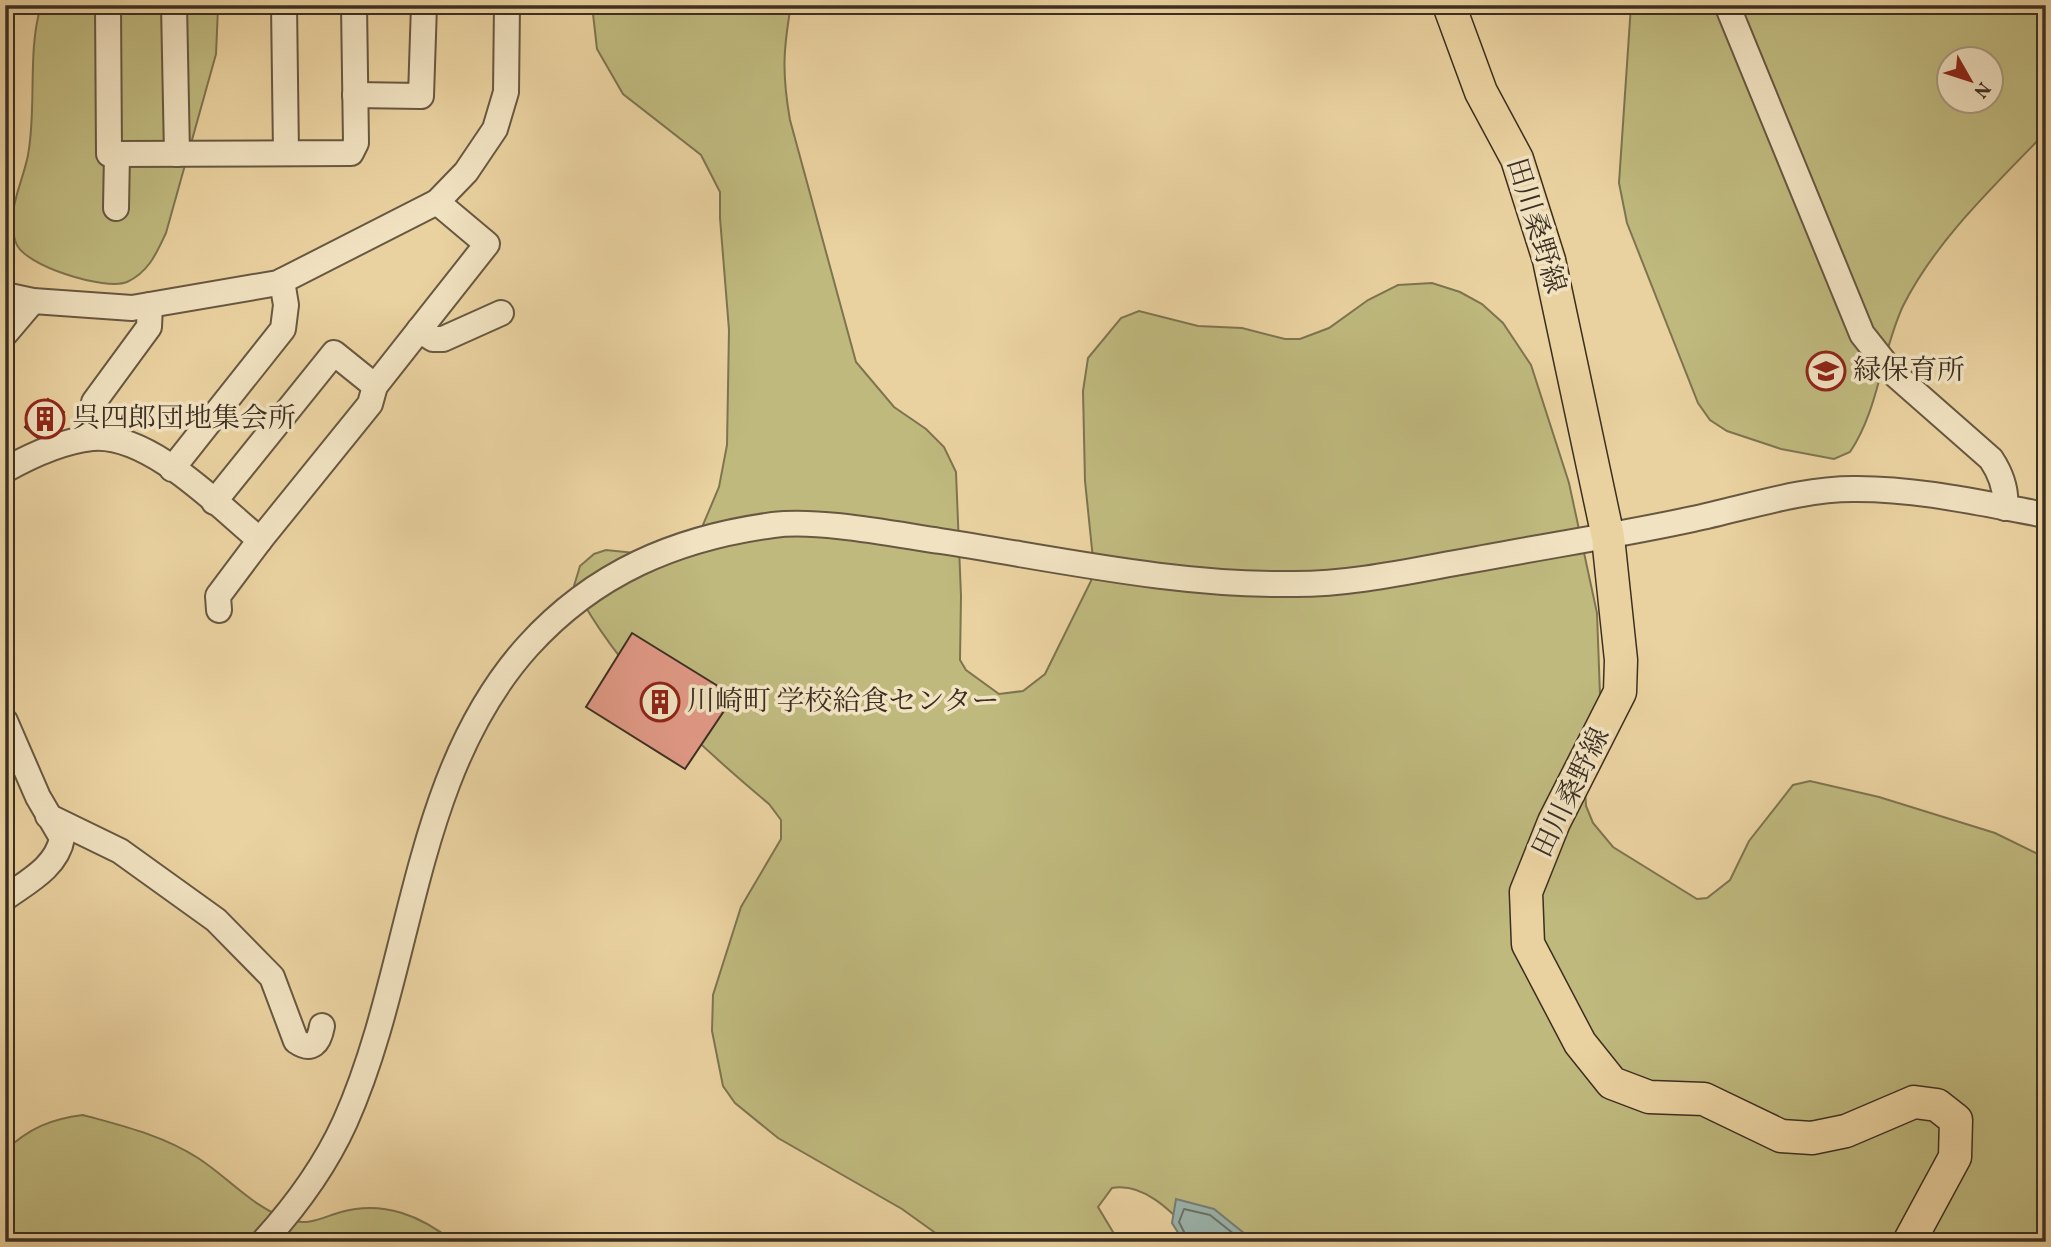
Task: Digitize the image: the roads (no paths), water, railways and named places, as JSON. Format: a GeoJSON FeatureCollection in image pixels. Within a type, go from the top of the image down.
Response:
{"type":"FeatureCollection","features":[{"type":"Feature","properties":{"kind":"main road","name":"田川桑野線"},"geometry":{"type":"LineString","coordinates":[[1450,5],[1482,92],[1517,159],[1549,260],[1608,537],[1621,660],[1620,692],[1554,822],[1526,892],[1528,944],[1580,1043],[1612,1083],[1649,1097],[1704,1099],[1781,1136],[1812,1138],[1846,1130],[1914,1101],[1937,1105],[1956,1120],[1955,1157],[1909,1242]]}},
{"type":"Feature","properties":{"kind":"street"},"geometry":{"type":"LineString","coordinates":[[108,5],[109,154],[351,153],[356,143],[354,5]]}},
{"type":"Feature","properties":{"kind":"street"},"geometry":{"type":"LineString","coordinates":[[174,5],[177,153]]}},
{"type":"Feature","properties":{"kind":"street"},"geometry":{"type":"LineString","coordinates":[[284,5],[286,153]]}},
{"type":"Feature","properties":{"kind":"street"},"geometry":{"type":"LineString","coordinates":[[355,95],[421,96],[424,5]]}},
{"type":"Feature","properties":{"kind":"street"},"geometry":{"type":"LineString","coordinates":[[5,295],[33,301],[132,308],[282,281],[437,202],[466,172],[495,129],[506,92],[507,5]]}},
{"type":"Feature","properties":{"kind":"street"},"geometry":{"type":"LineString","coordinates":[[1727,5],[1862,334],[1892,372],[1991,458],[1999,471],[2006,495],[2005,508]]}},
{"type":"Feature","properties":{"kind":"street"},"geometry":{"type":"LineString","coordinates":[[116,208],[117,154]]}},
{"type":"Feature","properties":{"kind":"street"},"geometry":{"type":"LineString","coordinates":[[219,610],[218,596],[370,404],[375,386],[487,244],[437,202]]}},
{"type":"Feature","properties":{"kind":"street"},"geometry":{"type":"LineString","coordinates":[[172,469],[283,329],[286,305],[282,281]]}},
{"type":"Feature","properties":{"kind":"street"},"geometry":{"type":"LineString","coordinates":[[5,334],[33,301]]}},
{"type":"Feature","properties":{"kind":"street"},"geometry":{"type":"LineString","coordinates":[[92,438],[94,402],[149,327],[150,305]]}},
{"type":"Feature","properties":{"kind":"street"},"geometry":{"type":"LineString","coordinates":[[419,330],[433,339],[443,339],[501,313]]}},
{"type":"Feature","properties":{"kind":"street"},"geometry":{"type":"LineString","coordinates":[[214,502],[334,354],[375,386]]}},
{"type":"Feature","properties":{"kind":"street"},"geometry":{"type":"LineString","coordinates":[[5,470],[59,447],[92,438],[123,441],[141,448],[172,469],[260,540]]}},
{"type":"Feature","properties":{"kind":"street"},"geometry":{"type":"LineString","coordinates":[[263,1242],[316,1175],[344,1125],[373,1050],[437,815],[469,730],[494,686],[532,641],[583,595],[635,563],[723,534],[781,524],[877,531],[1182,578],[1296,584],[1392,576],[1608,537],[1811,494],[1855,488],[1922,494],[2046,515]]}},
{"type":"Feature","properties":{"kind":"street"},"geometry":{"type":"LineString","coordinates":[[5,721],[48,816],[62,838],[61,849],[47,868],[5,898]]}},
{"type":"Feature","properties":{"kind":"street"},"geometry":{"type":"LineString","coordinates":[[48,816],[120,851],[216,920],[272,977],[296,1041],[304,1046],[312,1046],[319,1040],[322,1026]]}},
{"type":"Feature","properties":{"kind":"water"},"geometry":{"type":"Polygon","coordinates":[[[1176,1199],[1214,1209],[1255,1242],[1184,1242],[1172,1223],[1176,1199]]]}},
{"type":"Feature","properties":{"kind":"place","name":"緑保育所"},"geometry":{"type":"Point","coordinates":[1826,371]}},
{"type":"Feature","properties":{"kind":"place","name":"呉四郎団地集会所"},"geometry":{"type":"Point","coordinates":[45,419]}},
{"type":"Feature","properties":{"kind":"place","name":"川崎町 学校給食センター"},"geometry":{"type":"Point","coordinates":[660,702]}}]}
